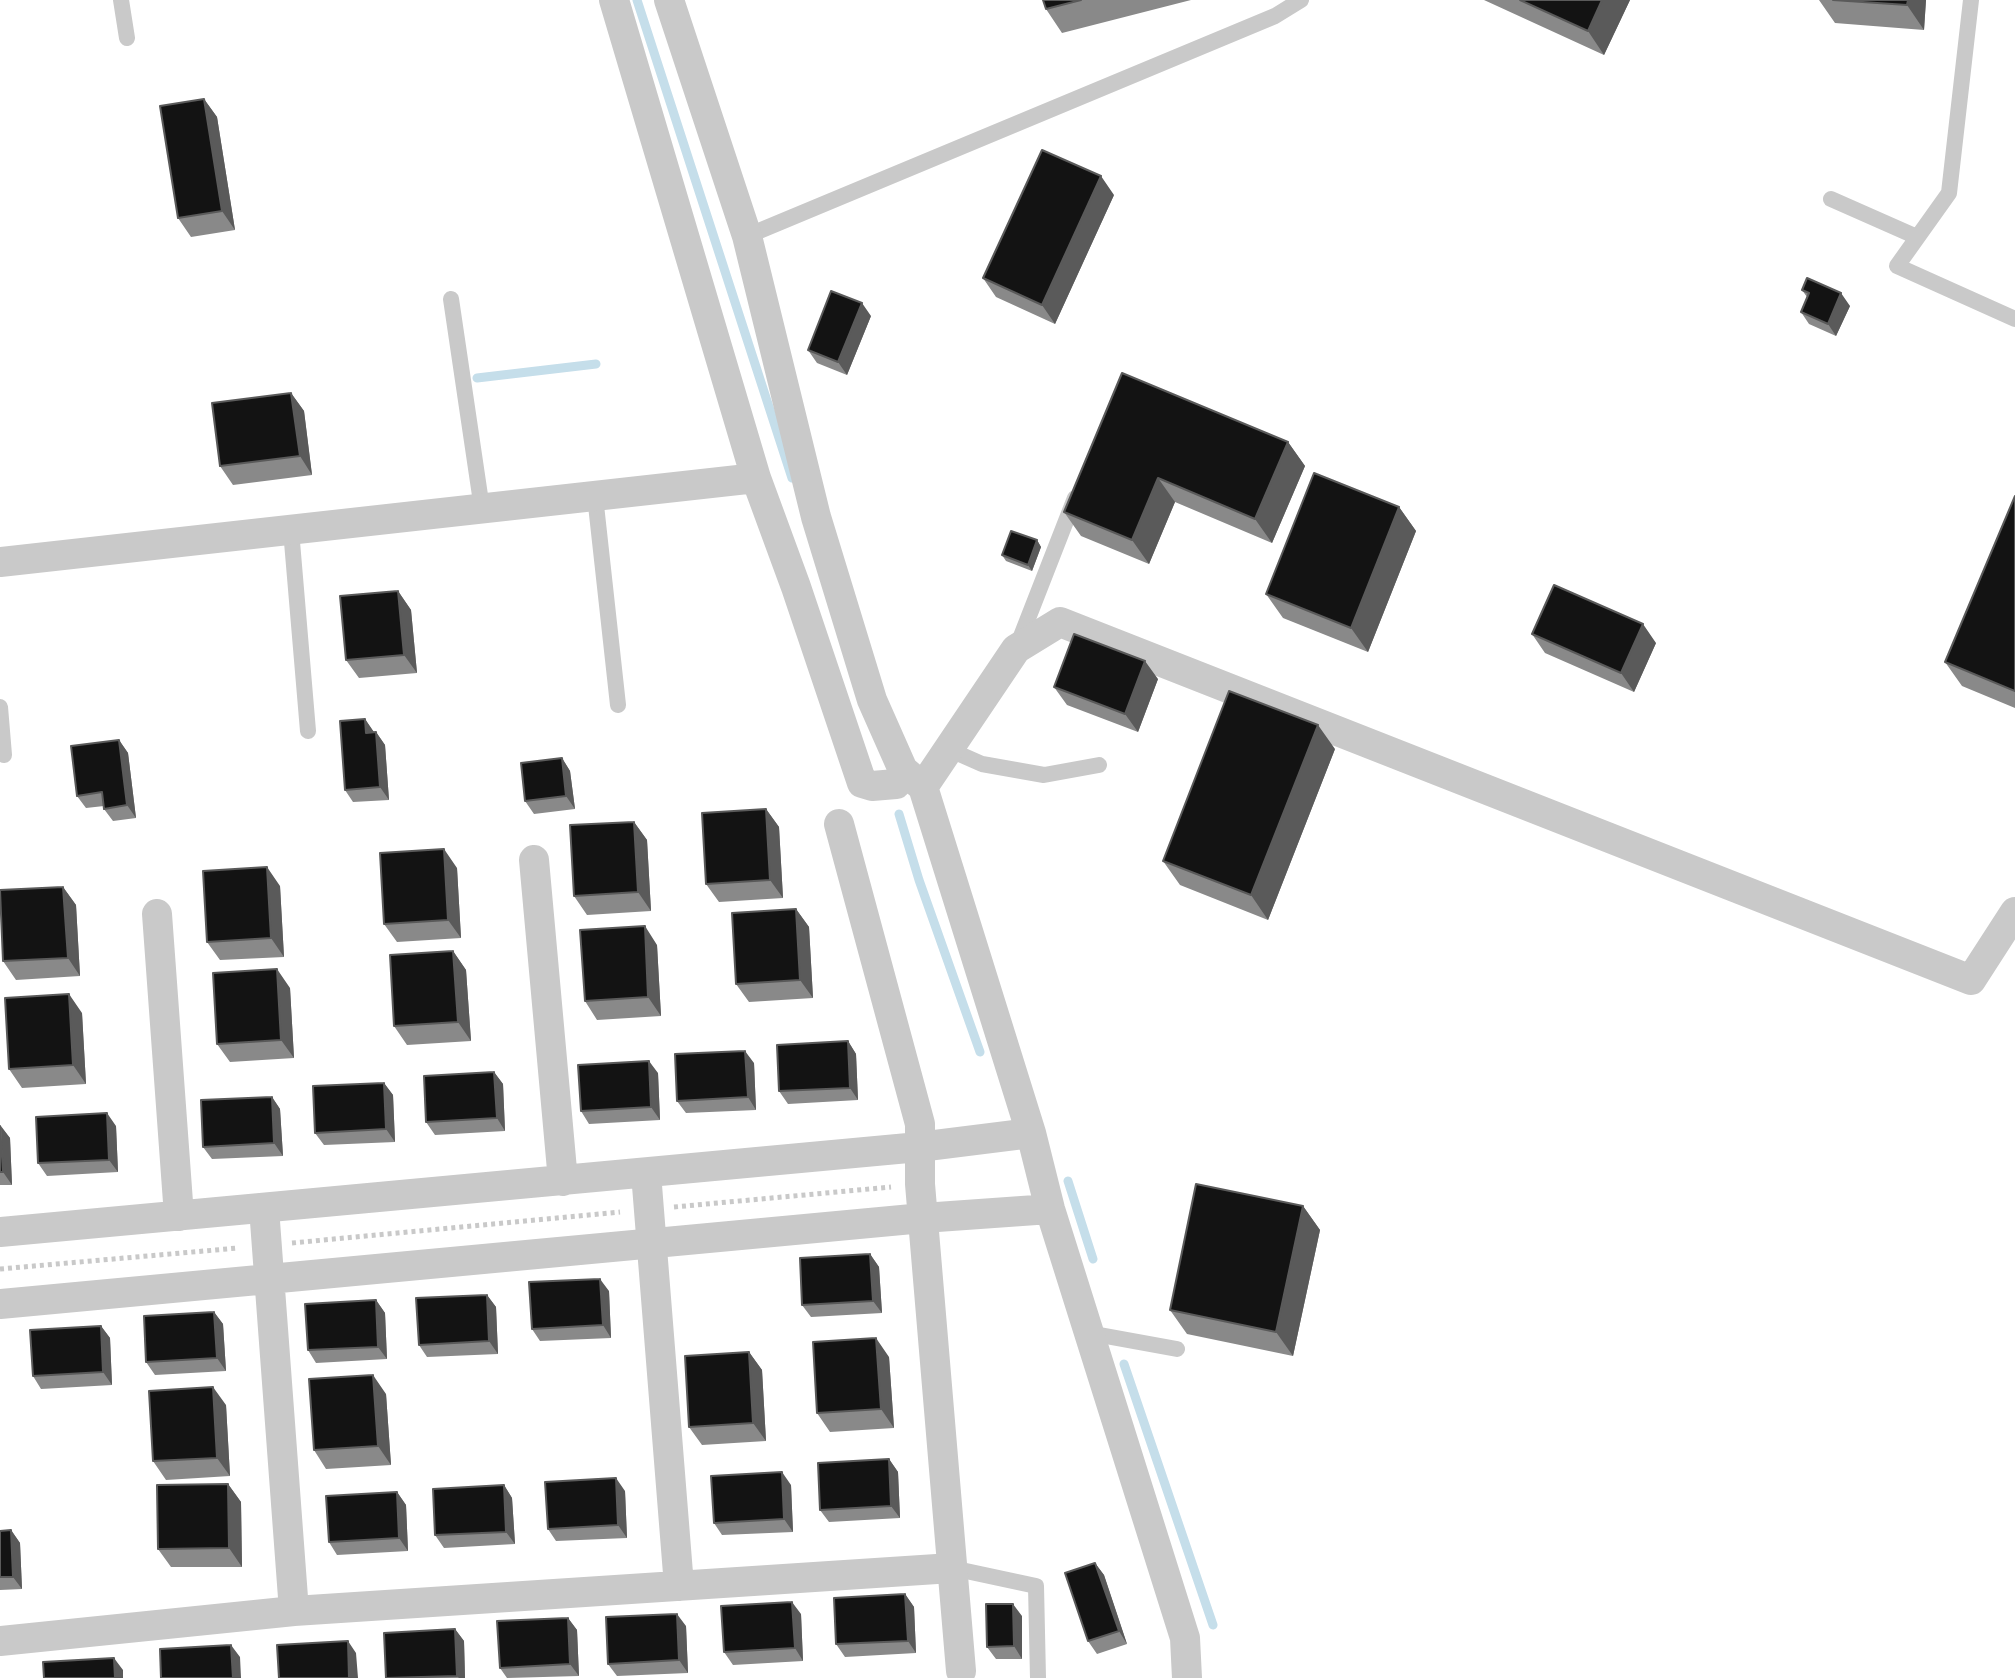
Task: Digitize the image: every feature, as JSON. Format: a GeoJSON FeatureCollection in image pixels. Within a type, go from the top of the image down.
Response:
{"type":"FeatureCollection","features":[{"type":"Feature","properties":{"kind":"street"},"geometry":{"type":"LineString","coordinates":[[614,0],[756,478],[862,783],[872,786],[896,784],[913,778],[948,749],[1016,649],[1060,622],[1971,980],[2015,912]]}},
{"type":"Feature","properties":{"kind":"street"},"geometry":{"type":"LineString","coordinates":[[669,0],[747,236],[816,517],[872,700],[913,778],[1031,1133],[1050,1209],[1185,1638],[1187,1678]]}},
{"type":"Feature","properties":{"kind":"street"},"geometry":{"type":"LineString","coordinates":[[0,562],[756,478]]}},
{"type":"Feature","properties":{"kind":"street"},"geometry":{"type":"LineString","coordinates":[[839,824],[920,1124],[920,1184],[961,1671]]}},
{"type":"Feature","properties":{"kind":"street"},"geometry":{"type":"LineString","coordinates":[[534,860],[563,1181]]}},
{"type":"Feature","properties":{"kind":"street"},"geometry":{"type":"LineString","coordinates":[[157,914],[179,1216]]}},
{"type":"Feature","properties":{"kind":"street"},"geometry":{"type":"LineString","coordinates":[[0,1232],[919,1147],[1031,1133]]}},
{"type":"Feature","properties":{"kind":"street"},"geometry":{"type":"LineString","coordinates":[[646,1173],[679,1586]]}},
{"type":"Feature","properties":{"kind":"street"},"geometry":{"type":"LineString","coordinates":[[264,1208],[294,1611]]}},
{"type":"Feature","properties":{"kind":"street"},"geometry":{"type":"LineString","coordinates":[[0,1304],[923,1218],[1050,1209]]}},
{"type":"Feature","properties":{"kind":"street"},"geometry":{"type":"LineString","coordinates":[[0,1641],[294,1611],[952,1568]]}},
{"type":"Feature","properties":{"kind":"lane"},"geometry":{"type":"LineString","coordinates":[[121,0],[127,38]]}},
{"type":"Feature","properties":{"kind":"lane"},"geometry":{"type":"LineString","coordinates":[[747,236],[1275,16],[1301,0]]}},
{"type":"Feature","properties":{"kind":"lane"},"geometry":{"type":"LineString","coordinates":[[1971,0],[1949,193],[1897,266],[2015,319]]}},
{"type":"Feature","properties":{"kind":"lane"},"geometry":{"type":"LineString","coordinates":[[1831,199],[1917,237]]}},
{"type":"Feature","properties":{"kind":"lane"},"geometry":{"type":"LineString","coordinates":[[451,299],[482,509]]}},
{"type":"Feature","properties":{"kind":"lane"},"geometry":{"type":"LineString","coordinates":[[1016,649],[1077,493]]}},
{"type":"Feature","properties":{"kind":"lane"},"geometry":{"type":"LineString","coordinates":[[595,496],[618,705]]}},
{"type":"Feature","properties":{"kind":"lane"},"geometry":{"type":"LineString","coordinates":[[291,530],[308,731]]}},
{"type":"Feature","properties":{"kind":"lane"},"geometry":{"type":"LineString","coordinates":[[0,707],[4,755]]}},
{"type":"Feature","properties":{"kind":"lane"},"geometry":{"type":"LineString","coordinates":[[948,749],[982,764],[1044,775],[1099,765]]}},
{"type":"Feature","properties":{"kind":"lane"},"geometry":{"type":"LineString","coordinates":[[1089,1333],[1177,1349]]}},
{"type":"Feature","properties":{"kind":"lane"},"geometry":{"type":"LineString","coordinates":[[952,1568],[1036,1586],[1038,1678]]}},
{"type":"Feature","properties":{"kind":"path"},"geometry":{"type":"LineString","coordinates":[[0,1269],[920,1184]]}},
{"type":"Feature","properties":{"kind":"building"},"geometry":{"type":"Polygon","coordinates":[[[1043,0],[1081,0],[1046,9],[1043,0]]]}},
{"type":"Feature","properties":{"kind":"building"},"geometry":{"type":"Polygon","coordinates":[[[1520,0],[1602,0],[1588,31],[1520,0]]]}},
{"type":"Feature","properties":{"kind":"building"},"geometry":{"type":"Polygon","coordinates":[[[1833,0],[1908,0],[1907,5],[1833,0]]]}},
{"type":"Feature","properties":{"kind":"building"},"geometry":{"type":"Polygon","coordinates":[[[204,99],[222,211],[178,218],[160,106],[204,99]]]}},
{"type":"Feature","properties":{"kind":"building"},"geometry":{"type":"Polygon","coordinates":[[[1042,150],[1101,176],[1042,305],[983,278],[1042,150]]]}},
{"type":"Feature","properties":{"kind":"building"},"geometry":{"type":"Polygon","coordinates":[[[1807,278],[1841,293],[1828,324],[1801,312],[1809,293],[1802,290],[1807,278]]]}},
{"type":"Feature","properties":{"kind":"building"},"geometry":{"type":"Polygon","coordinates":[[[831,291],[862,303],[838,362],[808,350],[831,291]]]}},
{"type":"Feature","properties":{"kind":"building"},"geometry":{"type":"Polygon","coordinates":[[[1122,373],[1288,442],[1255,519],[1158,478],[1132,540],[1064,512],[1122,373]]]}},
{"type":"Feature","properties":{"kind":"building"},"geometry":{"type":"Polygon","coordinates":[[[291,393],[300,456],[220,466],[212,403],[291,393]]]}},
{"type":"Feature","properties":{"kind":"building"},"geometry":{"type":"Polygon","coordinates":[[[1314,473],[1399,507],[1351,628],[1266,594],[1314,473]]]}},
{"type":"Feature","properties":{"kind":"building"},"geometry":{"type":"Polygon","coordinates":[[[2015,496],[2015,691],[1945,662],[2015,496]]]}},
{"type":"Feature","properties":{"kind":"building"},"geometry":{"type":"Polygon","coordinates":[[[1011,531],[1037,540],[1028,565],[1002,555],[1011,531]]]}},
{"type":"Feature","properties":{"kind":"building"},"geometry":{"type":"Polygon","coordinates":[[[1554,585],[1643,624],[1621,673],[1532,634],[1554,585]]]}},
{"type":"Feature","properties":{"kind":"building"},"geometry":{"type":"Polygon","coordinates":[[[398,591],[404,655],[346,660],[340,596],[398,591]]]}},
{"type":"Feature","properties":{"kind":"building"},"geometry":{"type":"Polygon","coordinates":[[[1074,634],[1145,661],[1125,714],[1054,687],[1074,634]]]}},
{"type":"Feature","properties":{"kind":"building"},"geometry":{"type":"Polygon","coordinates":[[[1229,691],[1318,725],[1251,895],[1163,861],[1229,691]]]}},
{"type":"Feature","properties":{"kind":"building"},"geometry":{"type":"Polygon","coordinates":[[[365,719],[366,733],[376,732],[380,787],[345,790],[340,721],[365,719]]]}},
{"type":"Feature","properties":{"kind":"building"},"geometry":{"type":"Polygon","coordinates":[[[119,740],[127,805],[104,809],[102,792],[77,796],[71,746],[119,740]]]}},
{"type":"Feature","properties":{"kind":"building"},"geometry":{"type":"Polygon","coordinates":[[[562,758],[566,796],[525,801],[521,763],[562,758]]]}},
{"type":"Feature","properties":{"kind":"building"},"geometry":{"type":"Polygon","coordinates":[[[766,809],[770,880],[706,884],[702,813],[766,809]]]}},
{"type":"Feature","properties":{"kind":"building"},"geometry":{"type":"Polygon","coordinates":[[[634,822],[638,892],[574,896],[570,825],[634,822]]]}},
{"type":"Feature","properties":{"kind":"building"},"geometry":{"type":"Polygon","coordinates":[[[444,849],[448,920],[384,924],[380,853],[444,849]]]}},
{"type":"Feature","properties":{"kind":"building"},"geometry":{"type":"Polygon","coordinates":[[[267,867],[271,938],[207,942],[203,871],[267,867]]]}},
{"type":"Feature","properties":{"kind":"building"},"geometry":{"type":"Polygon","coordinates":[[[63,887],[68,958],[3,961],[0,890],[63,887]]]}},
{"type":"Feature","properties":{"kind":"building"},"geometry":{"type":"Polygon","coordinates":[[[796,909],[800,980],[736,984],[732,913],[796,909]]]}},
{"type":"Feature","properties":{"kind":"building"},"geometry":{"type":"Polygon","coordinates":[[[645,926],[648,997],[585,1001],[580,930],[645,926]]]}},
{"type":"Feature","properties":{"kind":"building"},"geometry":{"type":"Polygon","coordinates":[[[453,951],[458,1022],[394,1026],[390,955],[453,951]]]}},
{"type":"Feature","properties":{"kind":"building"},"geometry":{"type":"Polygon","coordinates":[[[277,969],[281,1040],[217,1044],[213,973],[277,969]]]}},
{"type":"Feature","properties":{"kind":"building"},"geometry":{"type":"Polygon","coordinates":[[[69,994],[73,1065],[9,1069],[5,998],[69,994]]]}},
{"type":"Feature","properties":{"kind":"building"},"geometry":{"type":"Polygon","coordinates":[[[848,1041],[850,1088],[779,1091],[777,1045],[848,1041]]]}},
{"type":"Feature","properties":{"kind":"building"},"geometry":{"type":"Polygon","coordinates":[[[745,1051],[748,1097],[677,1101],[675,1054],[745,1051]]]}},
{"type":"Feature","properties":{"kind":"building"},"geometry":{"type":"Polygon","coordinates":[[[649,1061],[651,1107],[581,1111],[578,1065],[649,1061]]]}},
{"type":"Feature","properties":{"kind":"building"},"geometry":{"type":"Polygon","coordinates":[[[494,1072],[497,1118],[426,1122],[424,1076],[494,1072]]]}},
{"type":"Feature","properties":{"kind":"building"},"geometry":{"type":"Polygon","coordinates":[[[384,1083],[386,1129],[315,1133],[313,1086],[384,1083]]]}},
{"type":"Feature","properties":{"kind":"building"},"geometry":{"type":"Polygon","coordinates":[[[272,1097],[274,1143],[203,1147],[201,1100],[272,1097]]]}},
{"type":"Feature","properties":{"kind":"building"},"geometry":{"type":"Polygon","coordinates":[[[107,1113],[109,1160],[38,1163],[36,1117],[107,1113]]]}},
{"type":"Feature","properties":{"kind":"building"},"geometry":{"type":"Polygon","coordinates":[[[0,1126],[3,1172],[0,1172],[0,1126]]]}},
{"type":"Feature","properties":{"kind":"building"},"geometry":{"type":"Polygon","coordinates":[[[1196,1184],[1303,1206],[1276,1332],[1170,1310],[1196,1184]]]}},
{"type":"Feature","properties":{"kind":"building"},"geometry":{"type":"Polygon","coordinates":[[[870,1254],[873,1301],[802,1305],[800,1258],[870,1254]]]}},
{"type":"Feature","properties":{"kind":"building"},"geometry":{"type":"Polygon","coordinates":[[[600,1279],[603,1325],[532,1329],[529,1282],[600,1279]]]}},
{"type":"Feature","properties":{"kind":"building"},"geometry":{"type":"Polygon","coordinates":[[[487,1295],[489,1341],[419,1345],[416,1298],[487,1295]]]}},
{"type":"Feature","properties":{"kind":"building"},"geometry":{"type":"Polygon","coordinates":[[[376,1300],[378,1347],[308,1350],[305,1304],[376,1300]]]}},
{"type":"Feature","properties":{"kind":"building"},"geometry":{"type":"Polygon","coordinates":[[[214,1312],[217,1358],[146,1362],[144,1316],[214,1312]]]}},
{"type":"Feature","properties":{"kind":"building"},"geometry":{"type":"Polygon","coordinates":[[[101,1326],[103,1372],[33,1376],[30,1330],[101,1326]]]}},
{"type":"Feature","properties":{"kind":"building"},"geometry":{"type":"Polygon","coordinates":[[[876,1338],[881,1409],[817,1413],[813,1342],[876,1338]]]}},
{"type":"Feature","properties":{"kind":"building"},"geometry":{"type":"Polygon","coordinates":[[[749,1352],[753,1423],[689,1427],[685,1356],[749,1352]]]}},
{"type":"Feature","properties":{"kind":"building"},"geometry":{"type":"Polygon","coordinates":[[[373,1375],[378,1446],[314,1450],[309,1379],[373,1375]]]}},
{"type":"Feature","properties":{"kind":"building"},"geometry":{"type":"Polygon","coordinates":[[[213,1387],[217,1458],[153,1461],[149,1391],[213,1387]]]}},
{"type":"Feature","properties":{"kind":"building"},"geometry":{"type":"Polygon","coordinates":[[[889,1459],[891,1506],[820,1510],[818,1463],[889,1459]]]}},
{"type":"Feature","properties":{"kind":"building"},"geometry":{"type":"Polygon","coordinates":[[[782,1472],[784,1519],[714,1523],[711,1476],[782,1472]]]}},
{"type":"Feature","properties":{"kind":"building"},"geometry":{"type":"Polygon","coordinates":[[[616,1478],[618,1525],[548,1529],[545,1482],[616,1478]]]}},
{"type":"Feature","properties":{"kind":"building"},"geometry":{"type":"Polygon","coordinates":[[[228,1484],[229,1548],[158,1549],[157,1485],[228,1484]]]}},
{"type":"Feature","properties":{"kind":"building"},"geometry":{"type":"Polygon","coordinates":[[[504,1485],[506,1532],[435,1535],[433,1489],[504,1485]]]}},
{"type":"Feature","properties":{"kind":"building"},"geometry":{"type":"Polygon","coordinates":[[[397,1492],[399,1538],[329,1542],[326,1496],[397,1492]]]}},
{"type":"Feature","properties":{"kind":"building"},"geometry":{"type":"Polygon","coordinates":[[[11,1530],[13,1577],[0,1577],[0,1531],[11,1530]]]}},
{"type":"Feature","properties":{"kind":"building"},"geometry":{"type":"Polygon","coordinates":[[[1095,1563],[1119,1631],[1088,1641],[1065,1573],[1095,1563]]]}},
{"type":"Feature","properties":{"kind":"building"},"geometry":{"type":"Polygon","coordinates":[[[905,1594],[908,1641],[836,1644],[834,1598],[905,1594]]]}},
{"type":"Feature","properties":{"kind":"building"},"geometry":{"type":"Polygon","coordinates":[[[792,1602],[795,1648],[724,1652],[721,1606],[792,1602]]]}},
{"type":"Feature","properties":{"kind":"building"},"geometry":{"type":"Polygon","coordinates":[[[986,1604],[1013,1604],[1014,1646],[987,1647],[986,1604]]]}},
{"type":"Feature","properties":{"kind":"building"},"geometry":{"type":"Polygon","coordinates":[[[677,1614],[679,1660],[608,1664],[606,1617],[677,1614]]]}},
{"type":"Feature","properties":{"kind":"building"},"geometry":{"type":"Polygon","coordinates":[[[568,1618],[570,1664],[500,1668],[497,1621],[568,1618]]]}},
{"type":"Feature","properties":{"kind":"building"},"geometry":{"type":"Polygon","coordinates":[[[455,1629],[457,1676],[386,1678],[384,1633],[455,1629]]]}},
{"type":"Feature","properties":{"kind":"building"},"geometry":{"type":"Polygon","coordinates":[[[348,1641],[349,1678],[279,1678],[277,1645],[348,1641]]]}},
{"type":"Feature","properties":{"kind":"building"},"geometry":{"type":"Polygon","coordinates":[[[231,1645],[233,1678],[161,1678],[160,1649],[231,1645]]]}},
{"type":"Feature","properties":{"kind":"building"},"geometry":{"type":"Polygon","coordinates":[[[114,1658],[115,1678],[44,1678],[43,1662],[114,1658]]]}},
{"type":"Feature","properties":{"kind":"waterway"},"geometry":{"type":"LineString","coordinates":[[637,0],[792,478]]}},
{"type":"Feature","properties":{"kind":"waterway"},"geometry":{"type":"LineString","coordinates":[[477,378],[596,364]]}},
{"type":"Feature","properties":{"kind":"waterway"},"geometry":{"type":"LineString","coordinates":[[899,814],[980,1052]]}},
{"type":"Feature","properties":{"kind":"waterway"},"geometry":{"type":"LineString","coordinates":[[1068,1181],[1093,1259]]}},
{"type":"Feature","properties":{"kind":"waterway"},"geometry":{"type":"LineString","coordinates":[[1124,1364],[1213,1625]]}}]}
